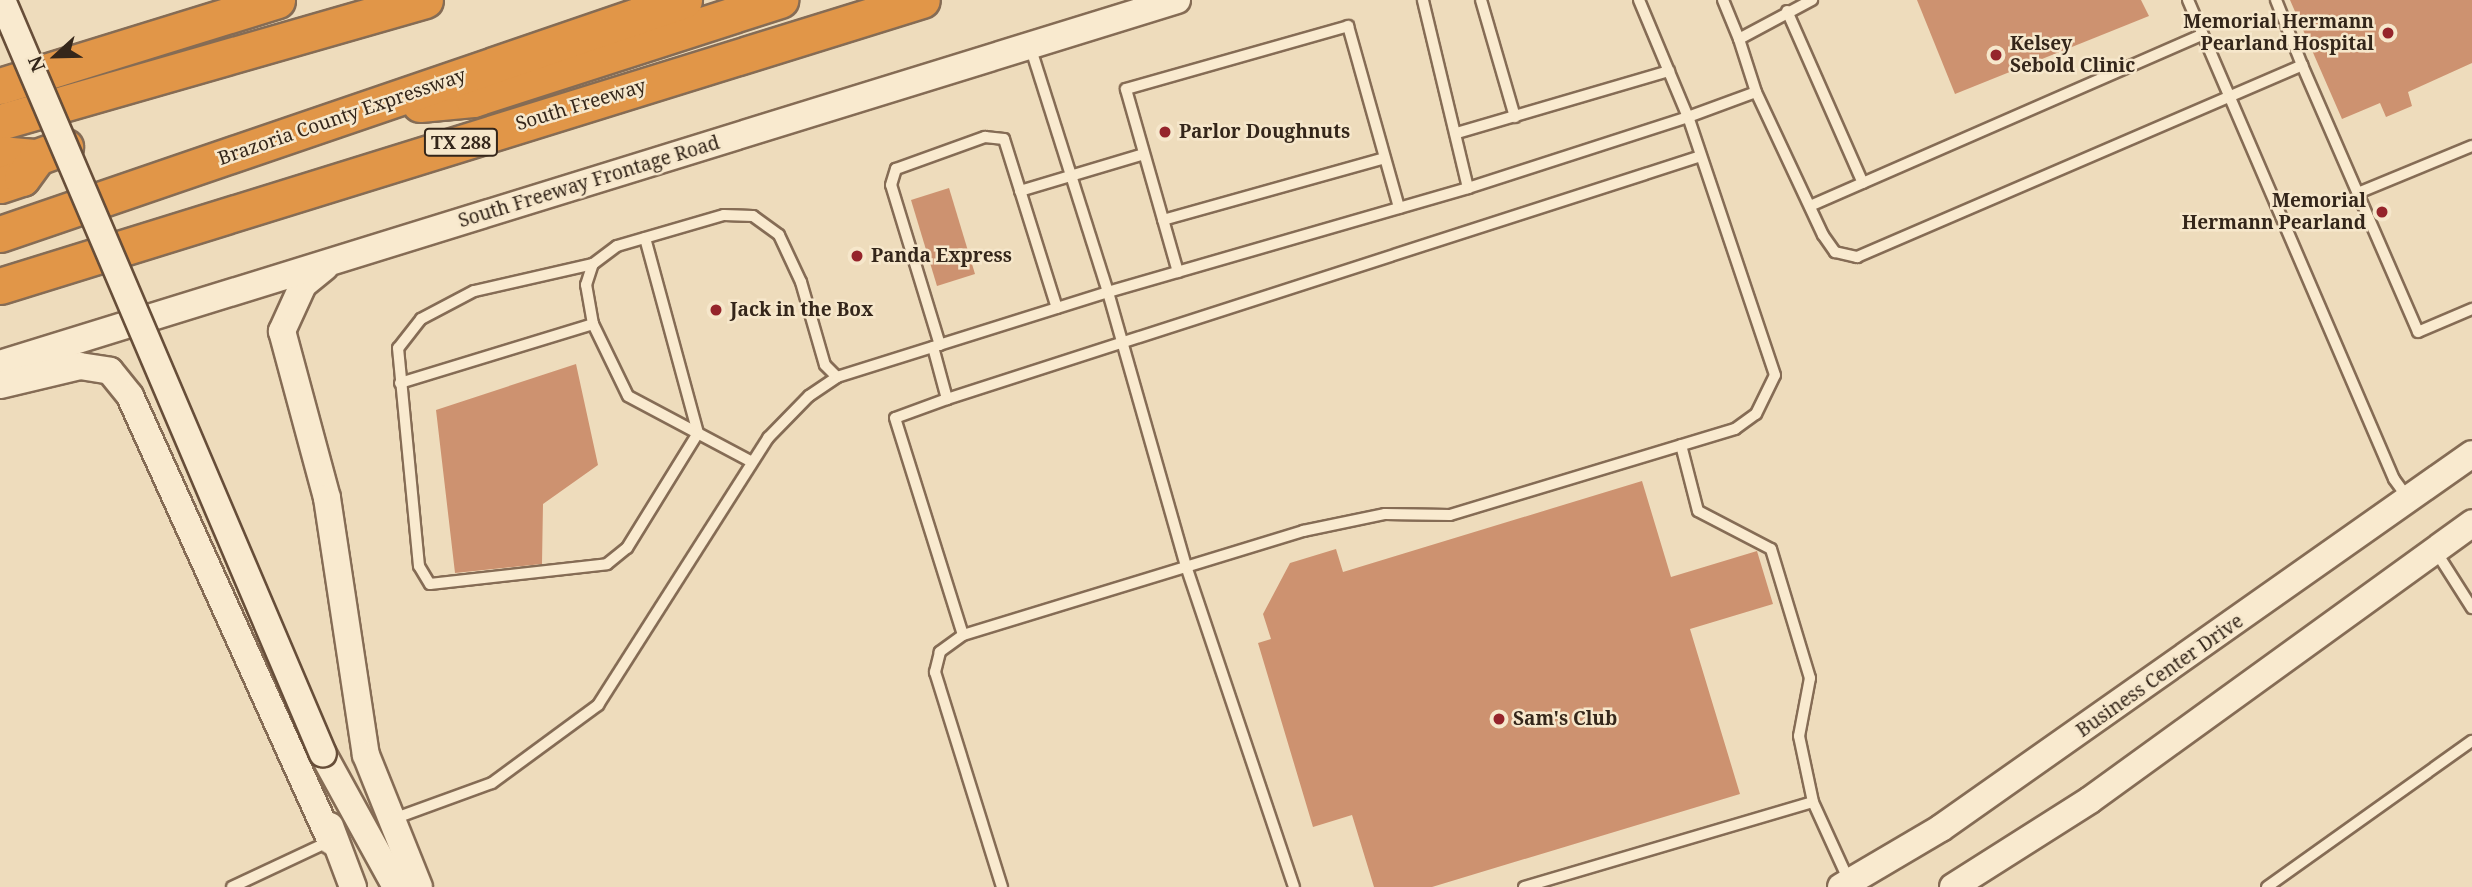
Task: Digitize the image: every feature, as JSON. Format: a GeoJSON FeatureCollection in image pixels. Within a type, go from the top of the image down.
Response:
{"type":"FeatureCollection","features":[{"type":"Feature","properties":{"kind":"highway"},"geometry":{"type":"LineString","coordinates":[[0,86],[277,0]]}},
{"type":"Feature","properties":{"kind":"highway"},"geometry":{"type":"LineString","coordinates":[[327,28],[381,0]]}},
{"type":"Feature","properties":{"kind":"highway"},"geometry":{"type":"LineString","coordinates":[[0,122],[425,0]]}},
{"type":"Feature","properties":{"kind":"highway","name":"Brazoria County Expressway"},"geometry":{"type":"LineString","coordinates":[[0,234],[684,0]]}},
{"type":"Feature","properties":{"kind":"highway"},"geometry":{"type":"LineString","coordinates":[[364,109],[473,99],[780,0]]}},
{"type":"Feature","properties":{"kind":"highway","name":"South Freeway"},"geometry":{"type":"LineString","coordinates":[[0,286],[922,0]]}},
{"type":"Feature","properties":{"kind":"highway"},"geometry":{"type":"LineString","coordinates":[[0,155],[51,152]]}},
{"type":"Feature","properties":{"kind":"highway"},"geometry":{"type":"LineString","coordinates":[[0,185],[22,178],[51,152]]}},
{"type":"Feature","properties":{"kind":"street"},"geometry":{"type":"LineString","coordinates":[[2,0],[51,152],[323,754],[396,887]]}},
{"type":"Feature","properties":{"kind":"street","name":"South Freeway Frontage Road"},"geometry":{"type":"LineString","coordinates":[[0,364],[1177,0]]}},
{"type":"Feature","properties":{"kind":"street"},"geometry":{"type":"LineString","coordinates":[[332,261],[303,285],[282,331],[327,498],[366,755],[419,887]]}},
{"type":"Feature","properties":{"kind":"street"},"geometry":{"type":"LineString","coordinates":[[0,386],[80,366],[110,371],[130,396],[353,887]]}},
{"type":"Feature","properties":{"kind":"street","name":"Business Center Drive"},"geometry":{"type":"LineString","coordinates":[[1848,885],[1941,828],[2472,454]]}},
{"type":"Feature","properties":{"kind":"street"},"geometry":{"type":"LineString","coordinates":[[1954,887],[2090,800],[2472,523]]}},
{"type":"Feature","properties":{"kind":"street"},"geometry":{"type":"LineString","coordinates":[[323,754],[331,841]]}},
{"type":"Feature","properties":{"kind":"lane"},"geometry":{"type":"LineString","coordinates":[[1423,0],[1458,133],[1468,188]]}},
{"type":"Feature","properties":{"kind":"lane"},"geometry":{"type":"LineString","coordinates":[[1481,0],[1515,117]]}},
{"type":"Feature","properties":{"kind":"lane"},"geometry":{"type":"LineString","coordinates":[[1002,887],[935,672],[940,652],[963,635],[1186,566],[1385,514],[1450,515],[1735,429],[1756,414],[1775,375],[1688,117],[1639,0]]}},
{"type":"Feature","properties":{"kind":"lane"},"geometry":{"type":"LineString","coordinates":[[1723,0],[1739,38],[1756,92],[1810,206],[1835,252],[1857,257],[2302,65]]}},
{"type":"Feature","properties":{"kind":"lane"},"geometry":{"type":"LineString","coordinates":[[1739,38],[1812,0]]}},
{"type":"Feature","properties":{"kind":"lane"},"geometry":{"type":"LineString","coordinates":[[2188,0],[2228,98],[2409,499]]}},
{"type":"Feature","properties":{"kind":"lane"},"geometry":{"type":"LineString","coordinates":[[2276,0],[2418,332],[2472,309]]}},
{"type":"Feature","properties":{"kind":"lane"},"geometry":{"type":"LineString","coordinates":[[1787,11],[1863,183]]}},
{"type":"Feature","properties":{"kind":"lane"},"geometry":{"type":"LineString","coordinates":[[1178,272],[1126,89],[1348,26],[1399,208]]}},
{"type":"Feature","properties":{"kind":"lane"},"geometry":{"type":"LineString","coordinates":[[1810,206],[2202,36]]}},
{"type":"Feature","properties":{"kind":"lane"},"geometry":{"type":"LineString","coordinates":[[1030,46],[1108,292],[1186,566],[1294,887]]}},
{"type":"Feature","properties":{"kind":"lane"},"geometry":{"type":"LineString","coordinates":[[1458,133],[1669,71]]}},
{"type":"Feature","properties":{"kind":"lane"},"geometry":{"type":"LineString","coordinates":[[390,820],[492,783],[598,705],[752,462],[809,396],[837,377],[1108,292],[1468,188],[1688,117],[1756,92]]}},
{"type":"Feature","properties":{"kind":"lane"},"geometry":{"type":"LineString","coordinates":[[947,398],[937,346],[891,185],[896,169],[985,137],[1004,139],[1057,308]]}},
{"type":"Feature","properties":{"kind":"lane"},"geometry":{"type":"LineString","coordinates":[[2357,193],[2472,146]]}},
{"type":"Feature","properties":{"kind":"lane"},"geometry":{"type":"LineString","coordinates":[[1020,191],[1144,154]]}},
{"type":"Feature","properties":{"kind":"lane"},"geometry":{"type":"LineString","coordinates":[[963,635],[895,418],[947,398],[1701,156]]}},
{"type":"Feature","properties":{"kind":"lane"},"geometry":{"type":"LineString","coordinates":[[1163,220],[1385,158]]}},
{"type":"Feature","properties":{"kind":"lane"},"geometry":{"type":"LineString","coordinates":[[645,238],[698,433],[627,548],[607,564],[429,584],[419,566],[398,348],[421,319],[474,291],[593,264],[617,246],[724,215],[753,216],[779,235],[801,282],[825,365],[837,377]]}},
{"type":"Feature","properties":{"kind":"lane"},"geometry":{"type":"LineString","coordinates":[[593,264],[586,285],[593,324],[628,396],[752,462]]}},
{"type":"Feature","properties":{"kind":"lane"},"geometry":{"type":"LineString","coordinates":[[400,383],[593,324]]}},
{"type":"Feature","properties":{"kind":"lane"},"geometry":{"type":"LineString","coordinates":[[1681,445],[1698,511],[1771,549],[1810,678],[1799,736],[1813,802],[1848,885]]}},
{"type":"Feature","properties":{"kind":"lane"},"geometry":{"type":"LineString","coordinates":[[2434,549],[2472,608]]}},
{"type":"Feature","properties":{"kind":"lane"},"geometry":{"type":"LineString","coordinates":[[2267,887],[2472,741]]}},
{"type":"Feature","properties":{"kind":"lane"},"geometry":{"type":"LineString","coordinates":[[1524,887],[1813,802]]}},
{"type":"Feature","properties":{"kind":"lane"},"geometry":{"type":"LineString","coordinates":[[232,887],[331,841]]}},
{"type":"Feature","properties":{"kind":"building","name":"Kelsey Sebold Clinic"},"geometry":{"type":"Polygon","coordinates":[[[1917,0],[2141,0],[2149,16],[1955,94],[1917,0]]]}},
{"type":"Feature","properties":{"kind":"building","name":"Memorial Hermann Pearland Hospital"},"geometry":{"type":"Polygon","coordinates":[[[2290,0],[2472,0],[2472,63],[2408,92],[2412,106],[2386,117],[2380,103],[2342,119],[2290,0]]]}},
{"type":"Feature","properties":{"kind":"building"},"geometry":{"type":"Polygon","coordinates":[[[949,188],[975,274],[937,286],[911,200],[949,188]]]}},
{"type":"Feature","properties":{"kind":"building"},"geometry":{"type":"Polygon","coordinates":[[[576,364],[598,465],[543,504],[542,564],[455,573],[436,410],[576,364]]]}},
{"type":"Feature","properties":{"kind":"building","name":"Sam's Club"},"geometry":{"type":"Polygon","coordinates":[[[1642,481],[1671,577],[1757,551],[1773,604],[1690,629],[1740,794],[1432,887],[1374,887],[1352,815],[1313,827],[1258,643],[1271,639],[1263,614],[1290,563],[1336,549],[1343,572],[1642,481]]]}},
{"type":"Feature","properties":{"kind":"place","name":"Memorial Hermann Pearland Hospital"},"geometry":{"type":"Point","coordinates":[2388,33]}},
{"type":"Feature","properties":{"kind":"place","name":"Kelsey Sebold Clinic"},"geometry":{"type":"Point","coordinates":[1996,55]}},
{"type":"Feature","properties":{"kind":"place","name":"Parlor Doughnuts"},"geometry":{"type":"Point","coordinates":[1165,132]}},
{"type":"Feature","properties":{"kind":"place","name":"Memorial Hermann Pearland"},"geometry":{"type":"Point","coordinates":[2382,212]}},
{"type":"Feature","properties":{"kind":"place","name":"Panda Express"},"geometry":{"type":"Point","coordinates":[857,256]}},
{"type":"Feature","properties":{"kind":"place","name":"Jack in the Box"},"geometry":{"type":"Point","coordinates":[716,310]}},
{"type":"Feature","properties":{"kind":"place","name":"Sam's Club"},"geometry":{"type":"Point","coordinates":[1499,719]}}]}
